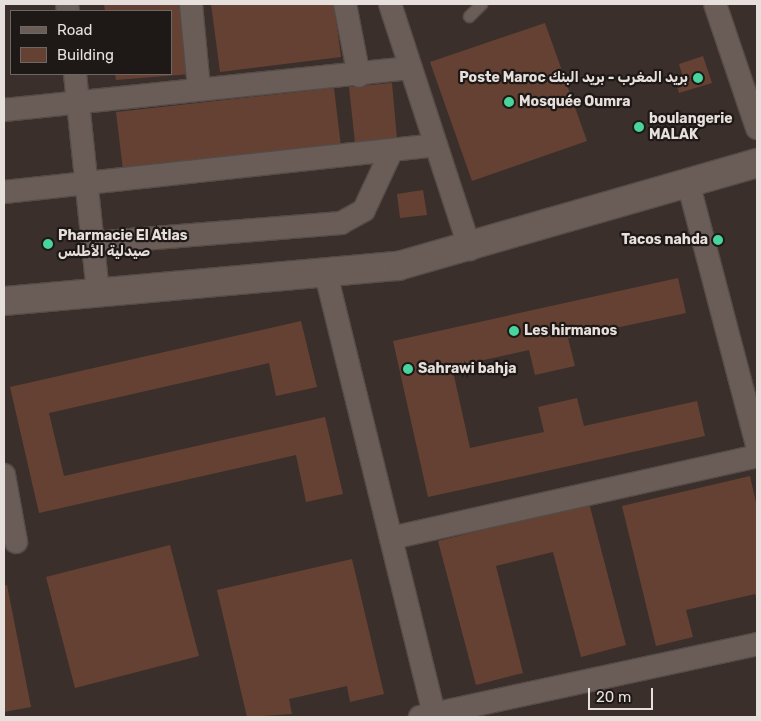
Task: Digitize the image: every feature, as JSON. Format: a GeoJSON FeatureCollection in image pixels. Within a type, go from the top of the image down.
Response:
{"type":"FeatureCollection","features":[{"type":"Feature","properties":{"kind":"main road"},"geometry":{"type":"LineString","coordinates":[[4,301],[326,274],[398,266],[470,248],[757,163]]}},
{"type":"Feature","properties":{"kind":"street"},"geometry":{"type":"LineString","coordinates":[[191,4],[199,90]]}},
{"type":"Feature","properties":{"kind":"street"},"geometry":{"type":"LineString","coordinates":[[345,4],[359,76]]}},
{"type":"Feature","properties":{"kind":"street"},"geometry":{"type":"LineString","coordinates":[[390,4],[434,145],[470,248]]}},
{"type":"Feature","properties":{"kind":"street"},"geometry":{"type":"LineString","coordinates":[[715,4],[757,128]]}},
{"type":"Feature","properties":{"kind":"street"},"geometry":{"type":"LineString","coordinates":[[4,110],[78,100],[359,76],[410,68]]}},
{"type":"Feature","properties":{"kind":"street"},"geometry":{"type":"LineString","coordinates":[[75,75],[98,292]]}},
{"type":"Feature","properties":{"kind":"street"},"geometry":{"type":"LineString","coordinates":[[4,192],[434,145]]}},
{"type":"Feature","properties":{"kind":"street"},"geometry":{"type":"LineString","coordinates":[[94,243],[341,223],[364,210],[392,150]]}},
{"type":"Feature","properties":{"kind":"street"},"geometry":{"type":"LineString","coordinates":[[688,182],[752,400],[757,446]]}},
{"type":"Feature","properties":{"kind":"street"},"geometry":{"type":"LineString","coordinates":[[326,274],[390,538],[427,716],[757,644]]}},
{"type":"Feature","properties":{"kind":"street"},"geometry":{"type":"LineString","coordinates":[[390,538],[757,456]]}},
{"type":"Feature","properties":{"kind":"street"},"geometry":{"type":"LineString","coordinates":[[4,475],[16,542]]}},
{"type":"Feature","properties":{"kind":"lane"},"geometry":{"type":"LineString","coordinates":[[469,16],[481,4]]}},
{"type":"Feature","properties":{"kind":"building"},"geometry":{"type":"Polygon","coordinates":[[[104,4],[184,4],[190,74],[116,80],[115,75],[172,75],[172,10],[105,10],[104,4]]]}},
{"type":"Feature","properties":{"kind":"building"},"geometry":{"type":"Polygon","coordinates":[[[211,4],[334,4],[341,57],[220,72],[211,4]]]}},
{"type":"Feature","properties":{"kind":"building","name":"Mosquée Oumra"},"geometry":{"type":"Polygon","coordinates":[[[545,23],[587,141],[472,181],[430,62],[545,23]]]}},
{"type":"Feature","properties":{"kind":"building"},"geometry":{"type":"Polygon","coordinates":[[[703,56],[712,83],[679,93],[676,83],[684,81],[679,64],[703,56]]]}},
{"type":"Feature","properties":{"kind":"building"},"geometry":{"type":"Polygon","coordinates":[[[392,83],[397,139],[355,143],[349,87],[392,83]]]}},
{"type":"Feature","properties":{"kind":"building"},"geometry":{"type":"Polygon","coordinates":[[[334,88],[341,147],[123,170],[116,112],[334,88]]]}},
{"type":"Feature","properties":{"kind":"building"},"geometry":{"type":"Polygon","coordinates":[[[423,190],[427,215],[400,218],[397,194],[423,190]]]}},
{"type":"Feature","properties":{"kind":"building"},"geometry":{"type":"Polygon","coordinates":[[[678,278],[686,313],[568,338],[575,366],[535,375],[529,350],[452,367],[470,448],[544,432],[538,407],[577,398],[584,426],[697,401],[705,436],[428,497],[393,341],[678,278]]]}},
{"type":"Feature","properties":{"kind":"building"},"geometry":{"type":"Polygon","coordinates":[[[301,321],[317,387],[276,396],[269,363],[49,413],[64,476],[325,417],[343,494],[306,502],[296,455],[39,513],[10,387],[301,321]]]}},
{"type":"Feature","properties":{"kind":"building"},"geometry":{"type":"Polygon","coordinates":[[[750,476],[757,507],[757,600],[755,594],[686,610],[693,637],[656,646],[622,506],[750,476]]]}},
{"type":"Feature","properties":{"kind":"building"},"geometry":{"type":"Polygon","coordinates":[[[589,503],[626,645],[581,657],[553,552],[496,566],[523,673],[476,685],[438,541],[589,503]]]}},
{"type":"Feature","properties":{"kind":"building"},"geometry":{"type":"Polygon","coordinates":[[[170,545],[199,656],[75,688],[46,577],[170,545]]]}},
{"type":"Feature","properties":{"kind":"building"},"geometry":{"type":"Polygon","coordinates":[[[352,559],[384,694],[350,702],[347,686],[289,699],[292,714],[247,717],[217,590],[352,559]]]}},
{"type":"Feature","properties":{"kind":"building"},"geometry":{"type":"Polygon","coordinates":[[[7,585],[31,707],[4,712],[4,586],[7,585]]]}},
{"type":"Feature","properties":{"kind":"place","name":"Poste Maroc بريد المغرب - بريد البنك"},"geometry":{"type":"Point","coordinates":[698,78]}},
{"type":"Feature","properties":{"kind":"place","name":"Mosquée Oumra"},"geometry":{"type":"Point","coordinates":[509,102]}},
{"type":"Feature","properties":{"kind":"place","name":"boulangerie MALAK"},"geometry":{"type":"Point","coordinates":[639,127]}},
{"type":"Feature","properties":{"kind":"place","name":"Tacos nahda"},"geometry":{"type":"Point","coordinates":[718,240]}},
{"type":"Feature","properties":{"kind":"place","name":"Pharmacie El Atlas صيدلية الأطلس"},"geometry":{"type":"Point","coordinates":[48,244]}},
{"type":"Feature","properties":{"kind":"place","name":"Les hirmanos"},"geometry":{"type":"Point","coordinates":[514,331]}},
{"type":"Feature","properties":{"kind":"place","name":"Sahrawi bahja"},"geometry":{"type":"Point","coordinates":[408,369]}}]}
